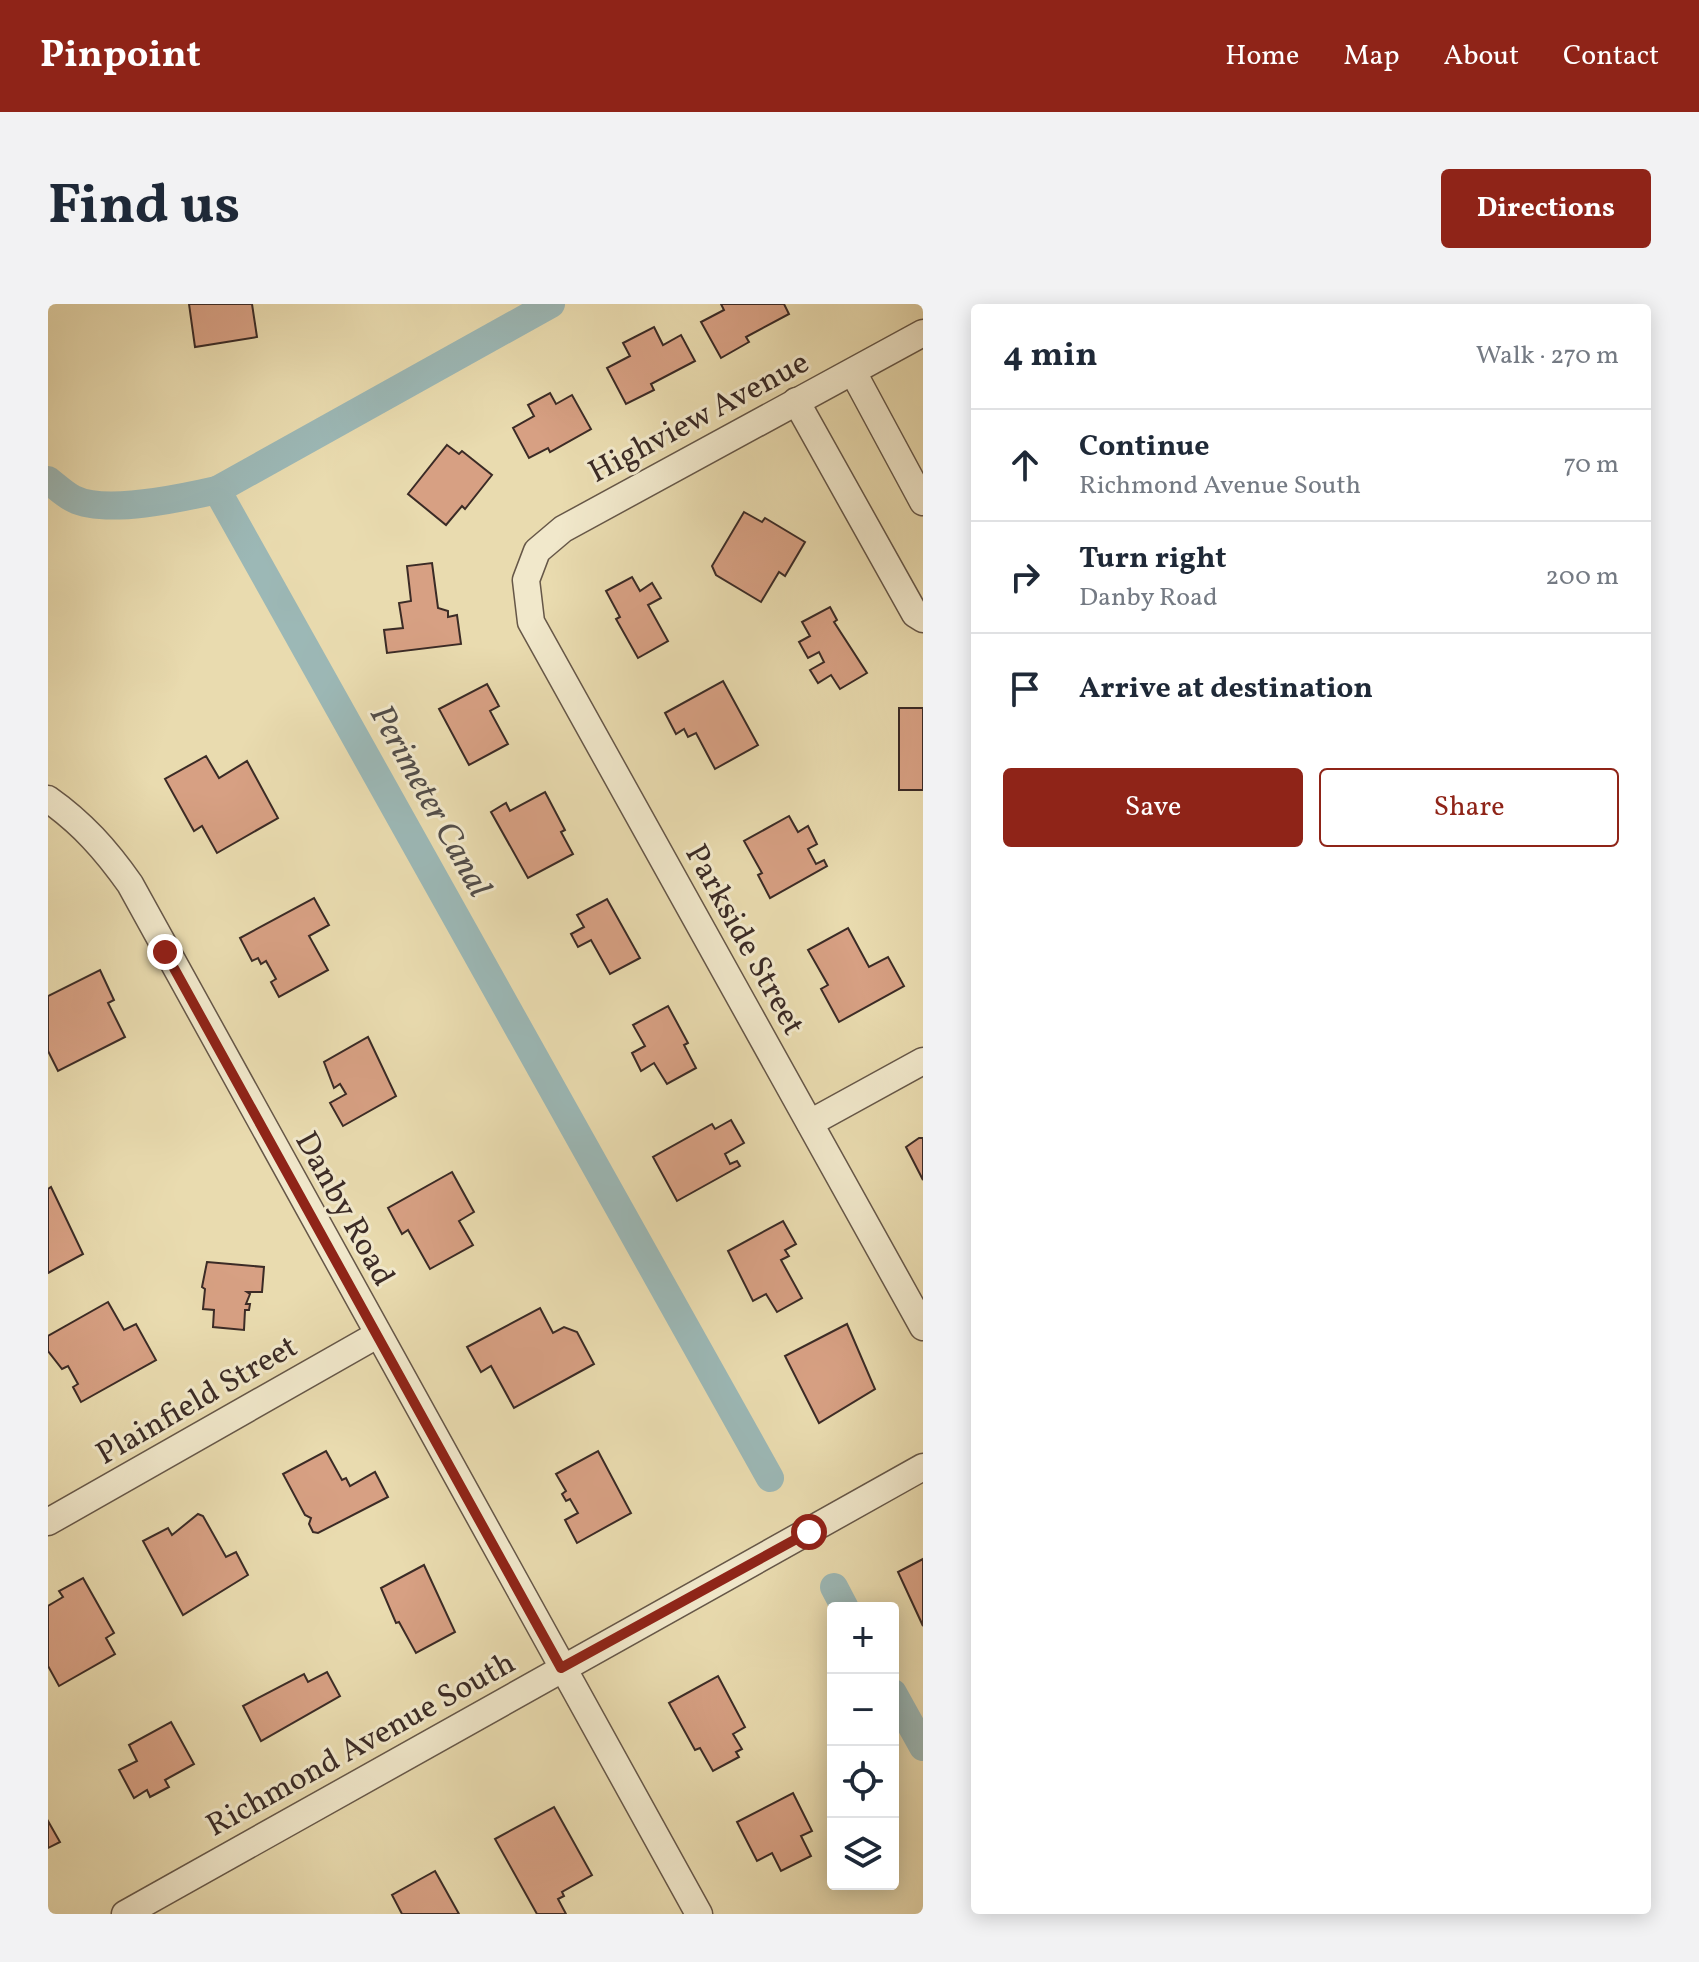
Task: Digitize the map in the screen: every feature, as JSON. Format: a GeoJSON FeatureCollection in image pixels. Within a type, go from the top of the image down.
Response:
{"type":"FeatureCollection","features":[{"type":"Feature","properties":{"kind":"street","name":"Highview Avenue"},"geometry":{"type":"LineString","coordinates":[[526,580],[537,551],[563,529],[923,333]]}},
{"type":"Feature","properties":{"kind":"street"},"geometry":{"type":"LineString","coordinates":[[853,372],[923,502]]}},
{"type":"Feature","properties":{"kind":"street"},"geometry":{"type":"LineString","coordinates":[[796,401],[915,614],[923,619]]}},
{"type":"Feature","properties":{"kind":"street","name":"Parkside Street"},"geometry":{"type":"LineString","coordinates":[[526,580],[531,622],[923,1327]]}},
{"type":"Feature","properties":{"kind":"street","name":"Danby Road"},"geometry":{"type":"LineString","coordinates":[[48,799],[76,818],[105,848],[130,884],[699,1914]]}},
{"type":"Feature","properties":{"kind":"street"},"geometry":{"type":"LineString","coordinates":[[810,1123],[923,1061]]}},
{"type":"Feature","properties":{"kind":"street","name":"Plainfield Street"},"geometry":{"type":"LineString","coordinates":[[50,1516],[377,1335]]}},
{"type":"Feature","properties":{"kind":"street","name":"Richmond Avenue South"},"geometry":{"type":"LineString","coordinates":[[125,1914],[923,1467]]}},
{"type":"Feature","properties":{"kind":"building"},"geometry":{"type":"Polygon","coordinates":[[[189,304],[252,304],[257,337],[195,347],[189,304]]]}},
{"type":"Feature","properties":{"kind":"building"},"geometry":{"type":"Polygon","coordinates":[[[721,304],[784,304],[789,314],[746,337],[749,342],[721,358],[701,322],[724,310],[721,304]]]}},
{"type":"Feature","properties":{"kind":"building"},"geometry":{"type":"Polygon","coordinates":[[[654,327],[663,345],[681,335],[695,361],[651,384],[654,390],[626,404],[607,368],[630,356],[623,343],[654,327]]]}},
{"type":"Feature","properties":{"kind":"building"},"geometry":{"type":"Polygon","coordinates":[[[550,393],[556,404],[572,395],[591,429],[550,452],[548,448],[529,458],[513,428],[534,416],[528,405],[550,393]]]}},
{"type":"Feature","properties":{"kind":"building"},"geometry":{"type":"Polygon","coordinates":[[[447,445],[459,454],[462,451],[492,475],[465,509],[462,506],[446,525],[408,494],[447,445]]]}},
{"type":"Feature","properties":{"kind":"building"},"geometry":{"type":"Polygon","coordinates":[[[744,512],[762,522],[765,518],[805,542],[785,576],[779,572],[761,602],[716,575],[712,566],[744,512]]]}},
{"type":"Feature","properties":{"kind":"building"},"geometry":{"type":"Polygon","coordinates":[[[432,563],[438,608],[448,611],[448,617],[457,615],[461,644],[387,653],[384,630],[403,628],[399,603],[411,601],[407,566],[432,563]]]}},
{"type":"Feature","properties":{"kind":"building"},"geometry":{"type":"Polygon","coordinates":[[[632,577],[640,591],[652,583],[661,598],[648,605],[668,641],[638,658],[616,619],[620,617],[606,591],[632,577]]]}},
{"type":"Feature","properties":{"kind":"building"},"geometry":{"type":"Polygon","coordinates":[[[830,607],[837,620],[834,622],[867,673],[840,689],[831,675],[818,683],[810,670],[824,662],[819,652],[808,658],[799,642],[810,636],[802,622],[830,607]]]}},
{"type":"Feature","properties":{"kind":"building"},"geometry":{"type":"Polygon","coordinates":[[[723,681],[758,745],[715,769],[696,733],[688,737],[684,729],[676,734],[665,713],[723,681]]]}},
{"type":"Feature","properties":{"kind":"building"},"geometry":{"type":"Polygon","coordinates":[[[487,684],[499,706],[490,711],[508,744],[469,765],[439,709],[487,684]]]}},
{"type":"Feature","properties":{"kind":"building"},"geometry":{"type":"Polygon","coordinates":[[[899,708],[923,708],[923,790],[899,790],[899,708]]]}},
{"type":"Feature","properties":{"kind":"building"},"geometry":{"type":"Polygon","coordinates":[[[206,756],[219,778],[247,761],[278,818],[217,853],[202,826],[194,831],[165,779],[206,756]]]}},
{"type":"Feature","properties":{"kind":"building"},"geometry":{"type":"Polygon","coordinates":[[[545,792],[565,830],[561,832],[573,854],[528,878],[491,812],[506,803],[510,811],[545,792]]]}},
{"type":"Feature","properties":{"kind":"building"},"geometry":{"type":"Polygon","coordinates":[[[789,816],[798,832],[808,826],[817,844],[808,849],[816,864],[824,860],[827,866],[770,898],[758,875],[762,873],[744,841],[789,816]]]}},
{"type":"Feature","properties":{"kind":"building"},"geometry":{"type":"Polygon","coordinates":[[[314,898],[329,925],[309,936],[328,970],[279,997],[271,982],[276,979],[266,961],[261,964],[258,958],[252,961],[240,938],[314,898]]]}},
{"type":"Feature","properties":{"kind":"building"},"geometry":{"type":"Polygon","coordinates":[[[607,899],[640,958],[610,974],[591,940],[578,947],[571,934],[584,927],[577,915],[607,899]]]}},
{"type":"Feature","properties":{"kind":"building"},"geometry":{"type":"Polygon","coordinates":[[[848,928],[869,967],[888,957],[904,986],[839,1022],[821,989],[828,985],[808,950],[848,928]]]}},
{"type":"Feature","properties":{"kind":"building"},"geometry":{"type":"Polygon","coordinates":[[[100,970],[114,1000],[108,1003],[125,1037],[58,1071],[48,1051],[48,996],[100,970]]]}},
{"type":"Feature","properties":{"kind":"building"},"geometry":{"type":"Polygon","coordinates":[[[668,1006],[688,1043],[684,1045],[696,1068],[667,1084],[654,1063],[641,1071],[632,1053],[645,1046],[633,1025],[668,1006]]]}},
{"type":"Feature","properties":{"kind":"building"},"geometry":{"type":"Polygon","coordinates":[[[368,1037],[396,1096],[343,1126],[330,1103],[346,1094],[340,1084],[334,1088],[324,1062],[368,1037]]]}},
{"type":"Feature","properties":{"kind":"building"},"geometry":{"type":"Polygon","coordinates":[[[731,1120],[744,1143],[725,1154],[730,1164],[737,1161],[740,1166],[677,1201],[653,1157],[712,1124],[715,1129],[731,1120]]]}},
{"type":"Feature","properties":{"kind":"building"},"geometry":{"type":"Polygon","coordinates":[[[923,1138],[923,1180],[906,1147],[923,1138]]]}},
{"type":"Feature","properties":{"kind":"building"},"geometry":{"type":"Polygon","coordinates":[[[452,1172],[474,1212],[459,1221],[473,1245],[430,1269],[408,1230],[402,1234],[388,1208],[452,1172]]]}},
{"type":"Feature","properties":{"kind":"building"},"geometry":{"type":"Polygon","coordinates":[[[51,1187],[83,1254],[48,1273],[48,1189],[51,1187]]]}},
{"type":"Feature","properties":{"kind":"building"},"geometry":{"type":"Polygon","coordinates":[[[783,1221],[796,1244],[785,1250],[789,1256],[781,1260],[802,1298],[777,1312],[766,1294],[753,1301],[728,1251],[783,1221]]]}},
{"type":"Feature","properties":{"kind":"building"},"geometry":{"type":"Polygon","coordinates":[[[207,1262],[264,1267],[262,1292],[247,1292],[250,1294],[246,1304],[250,1304],[249,1310],[245,1310],[244,1330],[213,1327],[214,1310],[203,1309],[205,1289],[202,1287],[207,1262]]]}},
{"type":"Feature","properties":{"kind":"building"},"geometry":{"type":"Polygon","coordinates":[[[108,1302],[124,1330],[136,1324],[156,1360],[81,1402],[73,1387],[78,1384],[68,1366],[62,1369],[48,1351],[48,1336],[108,1302]]]}},
{"type":"Feature","properties":{"kind":"building"},"geometry":{"type":"Polygon","coordinates":[[[540,1308],[553,1333],[564,1327],[577,1332],[594,1364],[514,1408],[491,1366],[481,1372],[467,1347],[540,1308]]]}},
{"type":"Feature","properties":{"kind":"building"},"geometry":{"type":"Polygon","coordinates":[[[847,1324],[875,1389],[819,1423],[785,1356],[847,1324]]]}},
{"type":"Feature","properties":{"kind":"building"},"geometry":{"type":"Polygon","coordinates":[[[326,1451],[342,1480],[346,1478],[350,1486],[375,1472],[388,1497],[318,1533],[313,1532],[309,1524],[311,1518],[305,1515],[283,1474],[326,1451]]]}},
{"type":"Feature","properties":{"kind":"building"},"geometry":{"type":"Polygon","coordinates":[[[598,1451],[631,1513],[577,1543],[565,1520],[578,1513],[570,1499],[566,1501],[562,1494],[566,1491],[556,1474],[598,1451]]]}},
{"type":"Feature","properties":{"kind":"building"},"geometry":{"type":"Polygon","coordinates":[[[198,1514],[203,1516],[226,1557],[236,1552],[248,1575],[183,1615],[143,1541],[168,1528],[172,1535],[198,1514]]]}},
{"type":"Feature","properties":{"kind":"building"},"geometry":{"type":"Polygon","coordinates":[[[923,1559],[923,1626],[898,1572],[923,1559]]]}},
{"type":"Feature","properties":{"kind":"building"},"geometry":{"type":"Polygon","coordinates":[[[424,1565],[455,1632],[416,1653],[399,1622],[396,1623],[381,1588],[424,1565]]]}},
{"type":"Feature","properties":{"kind":"building"},"geometry":{"type":"Polygon","coordinates":[[[83,1578],[114,1633],[106,1638],[115,1654],[59,1686],[48,1666],[48,1606],[63,1597],[59,1591],[83,1578]]]}},
{"type":"Feature","properties":{"kind":"building"},"geometry":{"type":"Polygon","coordinates":[[[327,1672],[340,1696],[261,1741],[243,1706],[304,1674],[308,1682],[327,1672]]]}},
{"type":"Feature","properties":{"kind":"building"},"geometry":{"type":"Polygon","coordinates":[[[718,1676],[745,1727],[733,1734],[742,1749],[736,1752],[739,1757],[713,1771],[700,1748],[695,1750],[669,1703],[718,1676]]]}},
{"type":"Feature","properties":{"kind":"building"},"geometry":{"type":"Polygon","coordinates":[[[171,1722],[194,1764],[165,1780],[169,1787],[150,1797],[147,1790],[134,1798],[119,1770],[137,1761],[129,1745],[171,1722]]]}},
{"type":"Feature","properties":{"kind":"building"},"geometry":{"type":"Polygon","coordinates":[[[793,1793],[812,1831],[801,1836],[811,1856],[781,1871],[772,1853],[757,1861],[737,1822],[793,1793]]]}},
{"type":"Feature","properties":{"kind":"building"},"geometry":{"type":"Polygon","coordinates":[[[554,1807],[592,1875],[562,1892],[564,1896],[558,1899],[566,1914],[537,1914],[495,1839],[554,1807]]]}},
{"type":"Feature","properties":{"kind":"building"},"geometry":{"type":"Polygon","coordinates":[[[48,1821],[60,1842],[48,1848],[48,1821]]]}},
{"type":"Feature","properties":{"kind":"building"},"geometry":{"type":"Polygon","coordinates":[[[435,1871],[459,1914],[402,1914],[392,1895],[435,1871]]]}},
{"type":"Feature","properties":{"kind":"waterway","name":"Perimeter Canal"},"geometry":{"type":"LineString","coordinates":[[551,304],[217,490],[770,1478]]}},
{"type":"Feature","properties":{"kind":"waterway"},"geometry":{"type":"LineString","coordinates":[[48,480],[64,493],[88,504],[144,504],[217,490]]}},
{"type":"Feature","properties":{"kind":"waterway","name":"Perimeter Canal"},"geometry":{"type":"LineString","coordinates":[[834,1587],[842,1602]]}},
{"type":"Feature","properties":{"kind":"waterway","name":"Perimeter Canal"},"geometry":{"type":"LineString","coordinates":[[899,1704],[923,1747]]}},
{"type":"Feature","properties":{"kind":"route"},"geometry":{"type":"LineString","coordinates":[[165,952],[561,1668],[809,1532]]}}]}
